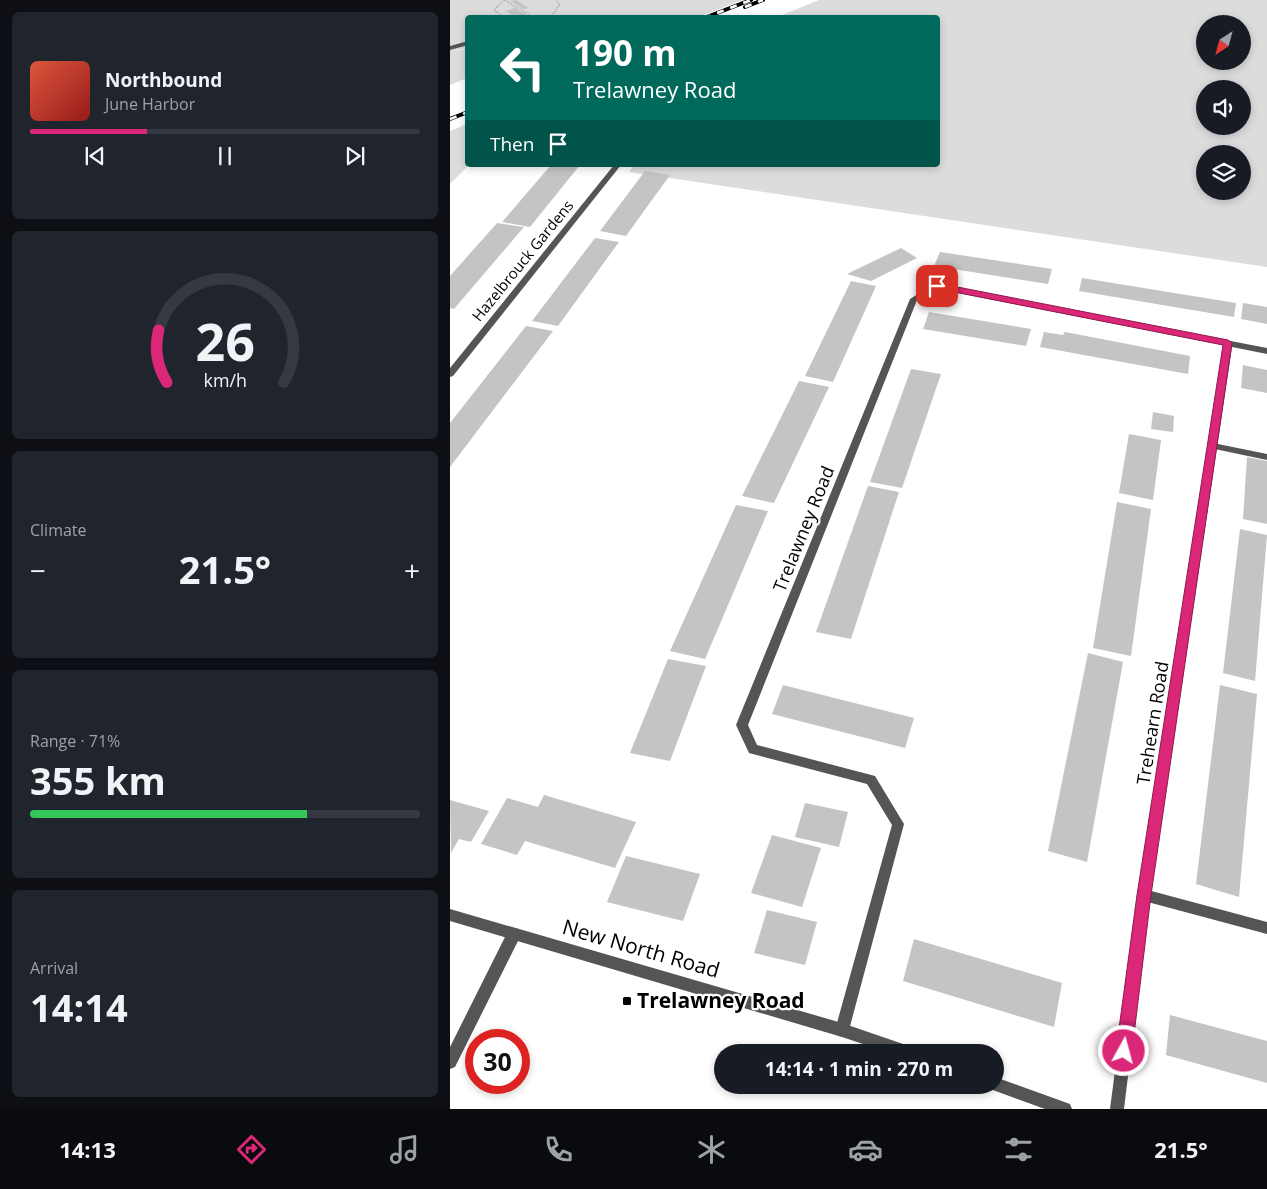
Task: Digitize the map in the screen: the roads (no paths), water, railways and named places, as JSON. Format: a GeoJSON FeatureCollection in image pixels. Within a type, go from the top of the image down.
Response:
{"type":"FeatureCollection","features":[{"type":"Feature","properties":{"kind":"street"},"geometry":{"type":"LineString","coordinates":[[450,48],[465,44]]}},
{"type":"Feature","properties":{"kind":"street","name":"Hazelbrouck Gardens"},"geometry":{"type":"LineString","coordinates":[[450,374],[616,167]]}},
{"type":"Feature","properties":{"kind":"street","name":"Trelawney Road"},"geometry":{"type":"LineString","coordinates":[[842,1030],[898,824],[871,780],[754,749],[742,725],[914,300],[937,286],[1267,351]]}},
{"type":"Feature","properties":{"kind":"street","name":"Trehearn Road"},"geometry":{"type":"LineString","coordinates":[[1117,1109],[1144,895],[1228,343]]}},
{"type":"Feature","properties":{"kind":"street"},"geometry":{"type":"LineString","coordinates":[[1213,446],[1267,457]]}},
{"type":"Feature","properties":{"kind":"street"},"geometry":{"type":"LineString","coordinates":[[1144,895],[1267,928]]}},
{"type":"Feature","properties":{"kind":"street","name":"New North Road"},"geometry":{"type":"LineString","coordinates":[[450,915],[842,1030],[883,1044]]}},
{"type":"Feature","properties":{"kind":"street"},"geometry":{"type":"LineString","coordinates":[[450,1062],[514,934]]}},
{"type":"Feature","properties":{"kind":"street"},"geometry":{"type":"LineString","coordinates":[[1004,1087],[1065,1109]]}},
{"type":"Feature","properties":{"kind":"railway"},"geometry":{"type":"LineString","coordinates":[[712,15],[751,0]]}},
{"type":"Feature","properties":{"kind":"railway"},"geometry":{"type":"LineString","coordinates":[[745,7],[763,0]]}},
{"type":"Feature","properties":{"kind":"railway"},"geometry":{"type":"LineString","coordinates":[[450,119],[465,113]]}},
{"type":"Feature","properties":{"kind":"place","name":"Trelawney Road"},"geometry":{"type":"Point","coordinates":[627,1001]}}]}
